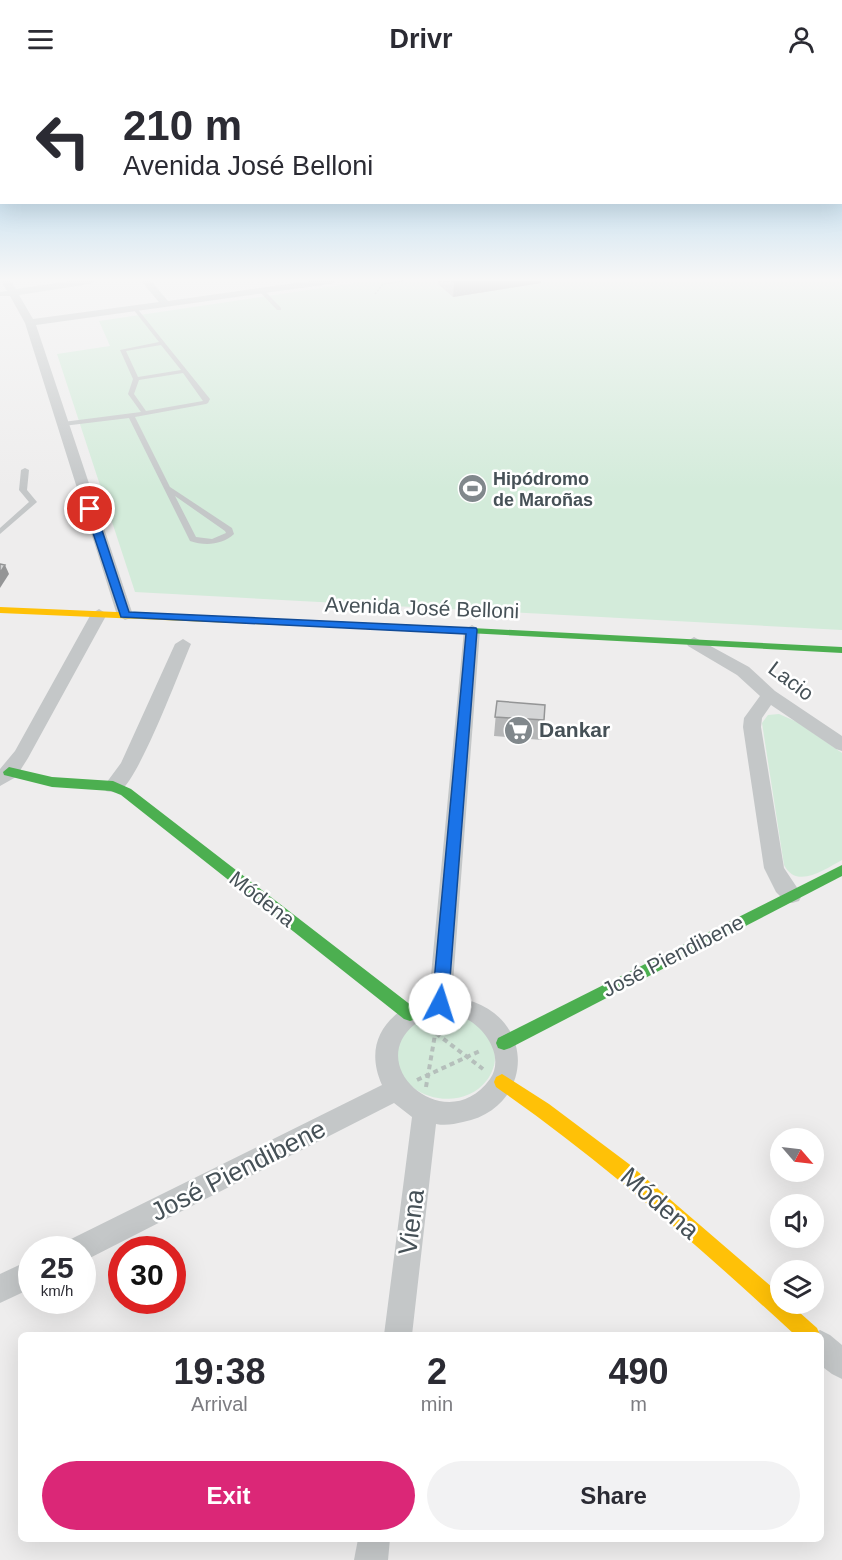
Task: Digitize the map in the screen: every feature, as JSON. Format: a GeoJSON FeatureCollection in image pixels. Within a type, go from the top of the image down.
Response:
{"type":"FeatureCollection","features":[{"type":"Feature","properties":{"kind":"street"},"geometry":{"type":"LineString","coordinates":[[39,350],[125,615]]}},
{"type":"Feature","properties":{"kind":"street","name":"Avenida José Belloni"},"geometry":{"type":"LineString","coordinates":[[0,609],[472,630],[842,650]]}},
{"type":"Feature","properties":{"kind":"street"},"geometry":{"type":"LineString","coordinates":[[5,775],[22,754],[99,614]]}},
{"type":"Feature","properties":{"kind":"street"},"geometry":{"type":"LineString","coordinates":[[440,1004],[472,630]]}},
{"type":"Feature","properties":{"kind":"street","name":"Lacio"},"geometry":{"type":"LineString","coordinates":[[694,642],[743,671],[770,695],[842,745]]}},
{"type":"Feature","properties":{"kind":"street"},"geometry":{"type":"LineString","coordinates":[[112,786],[129,766],[183,644]]}},
{"type":"Feature","properties":{"kind":"street","name":"Lacio"},"geometry":{"type":"LineString","coordinates":[[738,644],[743,671]]}},
{"type":"Feature","properties":{"kind":"street"},"geometry":{"type":"LineString","coordinates":[[770,695],[753,718],[752,727],[774,868],[783,886],[792,895]]}},
{"type":"Feature","properties":{"kind":"street","name":"Módena"},"geometry":{"type":"LineString","coordinates":[[5,775],[52,782],[112,786],[126,792],[410,1014]]}},
{"type":"Feature","properties":{"kind":"street","name":"José Piendibene"},"geometry":{"type":"LineString","coordinates":[[504,1042],[842,870]]}},
{"type":"Feature","properties":{"kind":"street"},"geometry":{"type":"LineString","coordinates":[[440,1004],[454,1005],[479,1013],[490,1021],[504,1042],[507,1062],[502,1082],[483,1103],[470,1109],[440,1113],[414,1105],[396,1090],[387,1070],[386,1048],[399,1023],[424,1007],[440,1004]]}},
{"type":"Feature","properties":{"kind":"street","name":"Módena"},"geometry":{"type":"LineString","coordinates":[[502,1082],[543,1108],[612,1161],[807,1332]]}},
{"type":"Feature","properties":{"kind":"street","name":"José Piendibene"},"geometry":{"type":"LineString","coordinates":[[96,1241],[396,1090]]}},
{"type":"Feature","properties":{"kind":"street","name":"Viena"},"geometry":{"type":"LineString","coordinates":[[398,1332],[425,1110]]}},
{"type":"Feature","properties":{"kind":"street"},"geometry":{"type":"LineString","coordinates":[[0,1289],[18,1280]]}},
{"type":"Feature","properties":{"kind":"street"},"geometry":{"type":"LineString","coordinates":[[824,1348],[842,1364]]}},
{"type":"Feature","properties":{"kind":"street"},"geometry":{"type":"LineString","coordinates":[[371,1560],[374,1542]]}},
{"type":"Feature","properties":{"kind":"lane"},"geometry":{"type":"LineString","coordinates":[[123,350],[136,379],[131,394],[145,414]]}},
{"type":"Feature","properties":{"kind":"lane"},"geometry":{"type":"LineString","coordinates":[[63,424],[145,414],[206,402],[207,399],[169,350]]}},
{"type":"Feature","properties":{"kind":"lane"},"geometry":{"type":"LineString","coordinates":[[136,379],[185,371]]}},
{"type":"Feature","properties":{"kind":"lane"},"geometry":{"type":"LineString","coordinates":[[131,416],[170,489],[193,539],[221,540],[230,534],[229,530],[170,489]]}},
{"type":"Feature","properties":{"kind":"lane"},"geometry":{"type":"LineString","coordinates":[[0,532],[33,502],[23,490],[25,471]]}},
{"type":"Feature","properties":{"kind":"path"},"geometry":{"type":"LineString","coordinates":[[425,1110],[428,1074],[440,1004]]}},
{"type":"Feature","properties":{"kind":"path"},"geometry":{"type":"LineString","coordinates":[[410,1014],[502,1082]]}},
{"type":"Feature","properties":{"kind":"path"},"geometry":{"type":"LineString","coordinates":[[396,1090],[466,1056],[504,1042]]}},
{"type":"Feature","properties":{"kind":"green space","name":"Hipódromo de Maroñas"},"geometry":{"type":"Polygon","coordinates":[[[82,350],[842,350],[842,630],[135,592],[57,354],[82,350]]]}},
{"type":"Feature","properties":{"kind":"green space"},"geometry":{"type":"Polygon","coordinates":[[[779,714],[797,722],[842,753],[842,860],[820,872],[804,877],[796,876],[784,865],[762,723],[768,715],[779,714]]]}},
{"type":"Feature","properties":{"kind":"green space"},"geometry":{"type":"Polygon","coordinates":[[[443,1012],[471,1018],[475,1021],[487,1036],[495,1054],[494,1067],[487,1080],[474,1092],[458,1098],[441,1098],[425,1094],[411,1086],[401,1074],[397,1059],[401,1039],[410,1025],[419,1019],[443,1012]]]}},
{"type":"Feature","properties":{"kind":"building"},"geometry":{"type":"Polygon","coordinates":[[[497,701],[545,705],[544,720],[495,717],[497,701]]]}},
{"type":"Feature","properties":{"kind":"traffic: fast"},"geometry":{"type":"LineString","coordinates":[[415,628],[842,650]]}},
{"type":"Feature","properties":{"kind":"traffic: fast"},"geometry":{"type":"LineString","coordinates":[[9,772],[52,782],[113,786],[126,792],[410,1014]]}},
{"type":"Feature","properties":{"kind":"traffic: fast"},"geometry":{"type":"LineString","coordinates":[[504,1043],[842,870]]}},
{"type":"Feature","properties":{"kind":"traffic: slow"},"geometry":{"type":"LineString","coordinates":[[0,610],[415,628]]}},
{"type":"Feature","properties":{"kind":"traffic: slow"},"geometry":{"type":"LineString","coordinates":[[502,1082],[623,1170],[807,1332]]}},
{"type":"Feature","properties":{"kind":"place","name":"Hipódromo de Maroñas"},"geometry":{"type":"Point","coordinates":[472,489]}},
{"type":"Feature","properties":{"kind":"place","name":"Dankar"},"geometry":{"type":"Point","coordinates":[518,730]}},
{"type":"Feature","properties":{"kind":"route"},"geometry":{"type":"LineString","coordinates":[[90,509],[125,615],[472,630],[440,1004]]}}]}
